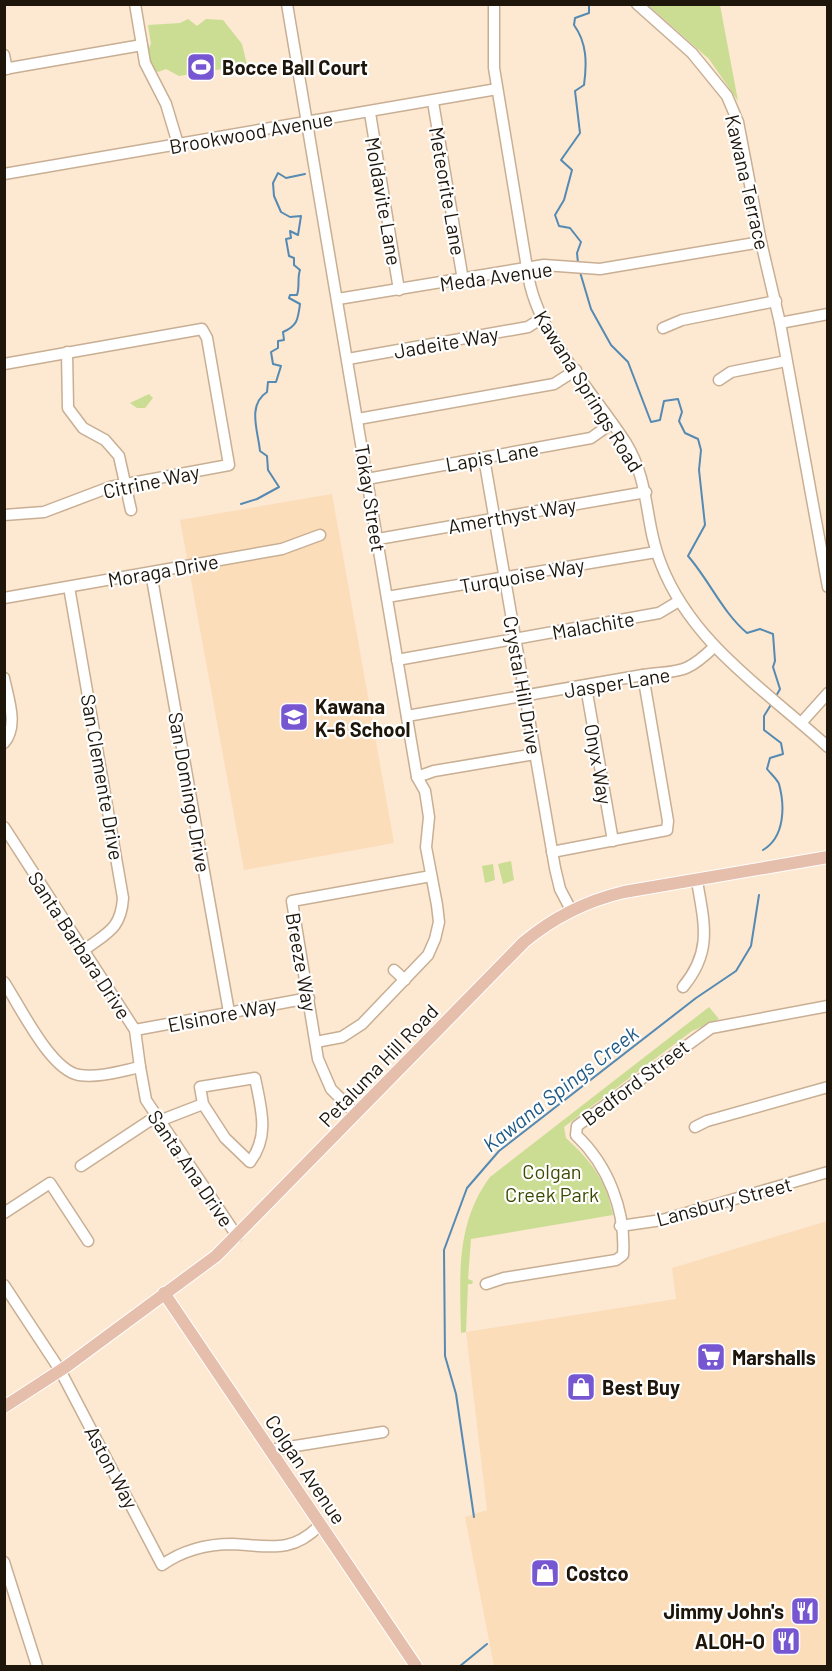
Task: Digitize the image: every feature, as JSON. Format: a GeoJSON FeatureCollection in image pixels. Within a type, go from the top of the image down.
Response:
{"type":"FeatureCollection","features":[{"type":"Feature","properties":{"kind":"main road","name":"Petaluma Hill Road"},"geometry":{"type":"LineString","coordinates":[[4,1407],[60,1370],[201,1268],[237,1236],[524,942],[571,910],[616,894],[828,856]]}},
{"type":"Feature","properties":{"kind":"main road","name":"Colgan Avenue"},"geometry":{"type":"LineString","coordinates":[[164,1293],[416,1666]]}},
{"type":"Feature","properties":{"kind":"street"},"geometry":{"type":"LineString","coordinates":[[135,4],[150,78],[166,104],[178,144]]}},
{"type":"Feature","properties":{"kind":"street","name":"Tokay Street"},"geometry":{"type":"LineString","coordinates":[[287,4],[417,777],[425,791],[428,805],[426,847],[438,922],[435,939],[428,956],[353,1032],[316,1042]]}},
{"type":"Feature","properties":{"kind":"street","name":"Kawana Springs Road"},"geometry":{"type":"LineString","coordinates":[[494,4],[492,44],[497,89],[533,297],[542,318],[641,471],[656,552],[680,601],[714,647],[828,747]]}},
{"type":"Feature","properties":{"kind":"street","name":"Kawana Terrace"},"geometry":{"type":"LineString","coordinates":[[637,4],[692,53],[727,96],[738,122],[761,242],[776,302],[828,587]]}},
{"type":"Feature","properties":{"kind":"street"},"geometry":{"type":"LineString","coordinates":[[4,55],[6,69],[142,45]]}},
{"type":"Feature","properties":{"kind":"street","name":"Brookwood Avenue"},"geometry":{"type":"LineString","coordinates":[[4,174],[370,113],[497,89]]}},
{"type":"Feature","properties":{"kind":"street","name":"Meteorite Lane"},"geometry":{"type":"LineString","coordinates":[[433,102],[463,280]]}},
{"type":"Feature","properties":{"kind":"street","name":"Moldavite Lane"},"geometry":{"type":"LineString","coordinates":[[370,113],[399,290]]}},
{"type":"Feature","properties":{"kind":"street","name":"Meda Avenue"},"geometry":{"type":"LineString","coordinates":[[338,299],[528,268],[544,266],[592,270],[761,242]]}},
{"type":"Feature","properties":{"kind":"street"},"geometry":{"type":"LineString","coordinates":[[663,328],[682,320],[776,302]]}},
{"type":"Feature","properties":{"kind":"street"},"geometry":{"type":"LineString","coordinates":[[780,323],[828,314]]}},
{"type":"Feature","properties":{"kind":"street","name":"Jadeite Way"},"geometry":{"type":"LineString","coordinates":[[348,359],[528,327],[542,318]]}},
{"type":"Feature","properties":{"kind":"street","name":"Citrine Way"},"geometry":{"type":"LineString","coordinates":[[5,515],[44,512],[72,504],[100,490],[229,465],[207,338],[202,330],[67,352]]}},
{"type":"Feature","properties":{"kind":"street"},"geometry":{"type":"LineString","coordinates":[[4,364],[67,352],[68,408],[83,428],[105,440],[119,456],[131,510]]}},
{"type":"Feature","properties":{"kind":"street"},"geometry":{"type":"LineString","coordinates":[[719,380],[731,372],[786,361]]}},
{"type":"Feature","properties":{"kind":"street"},"geometry":{"type":"LineString","coordinates":[[358,419],[554,384],[576,369]]}},
{"type":"Feature","properties":{"kind":"street","name":"Lapis Lane"},"geometry":{"type":"LineString","coordinates":[[367,479],[591,438],[612,423]]}},
{"type":"Feature","properties":{"kind":"street","name":"Crystal Hill Drive"},"geometry":{"type":"LineString","coordinates":[[484,458],[552,852],[560,889],[571,910]]}},
{"type":"Feature","properties":{"kind":"street","name":"Amerthyst Way"},"geometry":{"type":"LineString","coordinates":[[378,538],[645,492]]}},
{"type":"Feature","properties":{"kind":"street","name":"Moraga Drive"},"geometry":{"type":"LineString","coordinates":[[4,598],[282,549],[320,535]]}},
{"type":"Feature","properties":{"kind":"street","name":"Turquoise Way"},"geometry":{"type":"LineString","coordinates":[[387,597],[656,552]]}},
{"type":"Feature","properties":{"kind":"street","name":"San Domingo Drive"},"geometry":{"type":"LineString","coordinates":[[151,573],[229,1012]]}},
{"type":"Feature","properties":{"kind":"street","name":"San Clemente Drive"},"geometry":{"type":"LineString","coordinates":[[69,587],[123,898],[122,915],[114,928],[83,951]]}},
{"type":"Feature","properties":{"kind":"street","name":"Malachite"},"geometry":{"type":"LineString","coordinates":[[397,660],[659,613],[680,601]]}},
{"type":"Feature","properties":{"kind":"street","name":"Jasper Lane"},"geometry":{"type":"LineString","coordinates":[[407,716],[586,687],[643,675],[687,670],[714,647]]}},
{"type":"Feature","properties":{"kind":"street"},"geometry":{"type":"LineString","coordinates":[[552,852],[667,830],[669,826],[643,675]]}},
{"type":"Feature","properties":{"kind":"street"},"geometry":{"type":"LineString","coordinates":[[4,678],[12,731],[4,743]]}},
{"type":"Feature","properties":{"kind":"street","name":"Onyx Way"},"geometry":{"type":"LineString","coordinates":[[586,687],[613,841]]}},
{"type":"Feature","properties":{"kind":"street"},"geometry":{"type":"LineString","coordinates":[[801,723],[828,693]]}},
{"type":"Feature","properties":{"kind":"street"},"geometry":{"type":"LineString","coordinates":[[417,777],[434,771],[535,754]]}},
{"type":"Feature","properties":{"kind":"street","name":"Santa Barbara Drive"},"geometry":{"type":"LineString","coordinates":[[4,827],[135,1030],[140,1067]]}},
{"type":"Feature","properties":{"kind":"street","name":"Breeze Way"},"geometry":{"type":"LineString","coordinates":[[356,1114],[331,1089],[323,1074],[292,901],[431,876]]}},
{"type":"Feature","properties":{"kind":"street"},"geometry":{"type":"LineString","coordinates":[[682,987],[693,974],[704,948],[705,933],[696,880]]}},
{"type":"Feature","properties":{"kind":"street"},"geometry":{"type":"LineString","coordinates":[[394,970],[405,980]]}},
{"type":"Feature","properties":{"kind":"street"},"geometry":{"type":"LineString","coordinates":[[4,982],[49,1052],[63,1068],[78,1075],[95,1076],[140,1067]]}},
{"type":"Feature","properties":{"kind":"street","name":"Elsinore Way"},"geometry":{"type":"LineString","coordinates":[[135,1030],[309,998]]}},
{"type":"Feature","properties":{"kind":"street","name":"Bedford Street"},"geometry":{"type":"LineString","coordinates":[[486,1284],[504,1278],[616,1260],[623,1255],[613,1188],[608,1177],[576,1135],[577,1126],[711,1028],[828,1006]]}},
{"type":"Feature","properties":{"kind":"street","name":"Santa Ana Drive"},"geometry":{"type":"LineString","coordinates":[[140,1067],[146,1100],[237,1236]]}},
{"type":"Feature","properties":{"kind":"street"},"geometry":{"type":"LineString","coordinates":[[255,1078],[263,1135],[258,1151],[250,1162],[225,1138],[203,1104],[200,1087],[255,1078]]}},
{"type":"Feature","properties":{"kind":"street"},"geometry":{"type":"LineString","coordinates":[[695,1127],[707,1121],[828,1087]]}},
{"type":"Feature","properties":{"kind":"street"},"geometry":{"type":"LineString","coordinates":[[81,1166],[148,1121],[159,1121],[203,1104]]}},
{"type":"Feature","properties":{"kind":"street","name":"Lansbury Street"},"geometry":{"type":"LineString","coordinates":[[620,1226],[662,1220],[828,1173]]}},
{"type":"Feature","properties":{"kind":"street"},"geometry":{"type":"LineString","coordinates":[[4,1213],[50,1183],[88,1240]]}},
{"type":"Feature","properties":{"kind":"street","name":"Aston Way"},"geometry":{"type":"LineString","coordinates":[[4,1285],[60,1370],[162,1565],[176,1555],[210,1546],[232,1544],[273,1549],[289,1545],[311,1534],[320,1525]]}},
{"type":"Feature","properties":{"kind":"street"},"geometry":{"type":"LineString","coordinates":[[270,1450],[383,1432]]}},
{"type":"Feature","properties":{"kind":"street"},"geometry":{"type":"LineString","coordinates":[[4,1562],[37,1666]]}},
{"type":"Feature","properties":{"kind":"shaded area","name":"Kawana K-6 School"},"geometry":{"type":"Polygon","coordinates":[[[332,494],[394,843],[244,870],[180,520],[332,494]]]}},
{"type":"Feature","properties":{"kind":"shaded area"},"geometry":{"type":"Polygon","coordinates":[[[827,1221],[827,1666],[494,1666],[465,1517],[487,1510],[466,1332],[676,1299],[672,1268],[827,1221]]]}},
{"type":"Feature","properties":{"kind":"green space"},"geometry":{"type":"Polygon","coordinates":[[[648,5],[720,5],[738,101],[709,59],[648,5]]]}},
{"type":"Feature","properties":{"kind":"green space"},"geometry":{"type":"Polygon","coordinates":[[[188,19],[197,26],[206,19],[223,20],[242,44],[247,65],[179,76],[166,69],[158,72],[153,69],[147,51],[151,44],[148,25],[180,23],[188,19]]]}},
{"type":"Feature","properties":{"kind":"green space"},"geometry":{"type":"Polygon","coordinates":[[[149,394],[153,398],[145,408],[137,408],[130,403],[149,394]]]}},
{"type":"Feature","properties":{"kind":"green space"},"geometry":{"type":"Polygon","coordinates":[[[511,861],[514,880],[503,884],[498,864],[511,861]]]}},
{"type":"Feature","properties":{"kind":"green space"},"geometry":{"type":"Polygon","coordinates":[[[493,864],[495,880],[485,883],[482,866],[493,864]]]}},
{"type":"Feature","properties":{"kind":"green space","name":"Colgan Creek Park"},"geometry":{"type":"Polygon","coordinates":[[[709,1007],[719,1019],[692,1031],[564,1127],[566,1138],[597,1172],[613,1215],[471,1239],[468,1279],[473,1281],[472,1284],[468,1284],[466,1332],[461,1333],[460,1292],[465,1233],[479,1195],[490,1177],[709,1007]]]}},
{"type":"Feature","properties":{"kind":"waterway","name":"Kawana Spings Creek"},"geometry":{"type":"LineString","coordinates":[[578,263],[577,253],[581,242],[570,228],[559,226],[555,215],[564,200],[572,170],[561,160],[580,133],[575,91],[584,85],[586,61],[584,46],[574,25],[575,18],[589,13],[589,4]]}},
{"type":"Feature","properties":{"kind":"waterway"},"geometry":{"type":"LineString","coordinates":[[241,504],[257,499],[279,487],[268,470],[267,456],[260,451],[255,411],[261,397],[267,392],[268,382],[276,382],[281,366],[273,364],[271,352],[278,348],[278,341],[284,340],[283,332],[294,325],[298,314],[300,304],[289,298],[290,295],[297,295],[300,270],[294,265],[294,258],[289,256],[286,239],[291,238],[290,231],[298,235],[301,216],[290,217],[281,212],[274,196],[273,183],[278,173],[286,178],[305,174]]}},
{"type":"Feature","properties":{"kind":"waterway","name":"Kawana Spings Creek"},"geometry":{"type":"LineString","coordinates":[[580,272],[591,309],[611,345],[628,362],[651,422],[660,420],[664,401],[678,399],[682,412],[679,421],[685,433],[698,439],[701,450],[699,470],[705,525],[688,556],[738,625],[747,633],[760,629],[773,634],[775,661],[773,667],[780,689],[775,698]]}},
{"type":"Feature","properties":{"kind":"waterway","name":"Kawana Spings Creek"},"geometry":{"type":"LineString","coordinates":[[763,850],[776,837],[782,820],[779,784],[767,769],[770,758],[783,754],[781,743],[764,730],[764,716],[772,703]]}},
{"type":"Feature","properties":{"kind":"waterway","name":"Kawana Spings Creek"},"geometry":{"type":"LineString","coordinates":[[474,1517],[456,1394],[445,1356],[444,1250],[467,1188],[499,1151],[696,998],[736,971],[751,946],[759,895]]}},
{"type":"Feature","properties":{"kind":"waterway","name":"Kawana Spings Creek"},"geometry":{"type":"LineString","coordinates":[[460,1666],[487,1644]]}},
{"type":"Feature","properties":{"kind":"place","name":"Bocce Ball Court"},"geometry":{"type":"Point","coordinates":[201,67]}},
{"type":"Feature","properties":{"kind":"place","name":"Kawana K-6 School"},"geometry":{"type":"Point","coordinates":[294,717]}},
{"type":"Feature","properties":{"kind":"place","name":"Marshalls"},"geometry":{"type":"Point","coordinates":[711,1357]}},
{"type":"Feature","properties":{"kind":"place","name":"Best Buy"},"geometry":{"type":"Point","coordinates":[581,1387]}},
{"type":"Feature","properties":{"kind":"place","name":"Costco"},"geometry":{"type":"Point","coordinates":[545,1573]}},
{"type":"Feature","properties":{"kind":"place","name":"Jimmy John's"},"geometry":{"type":"Point","coordinates":[805,1611]}},
{"type":"Feature","properties":{"kind":"place","name":"ALOH-O"},"geometry":{"type":"Point","coordinates":[786,1641]}}]}
